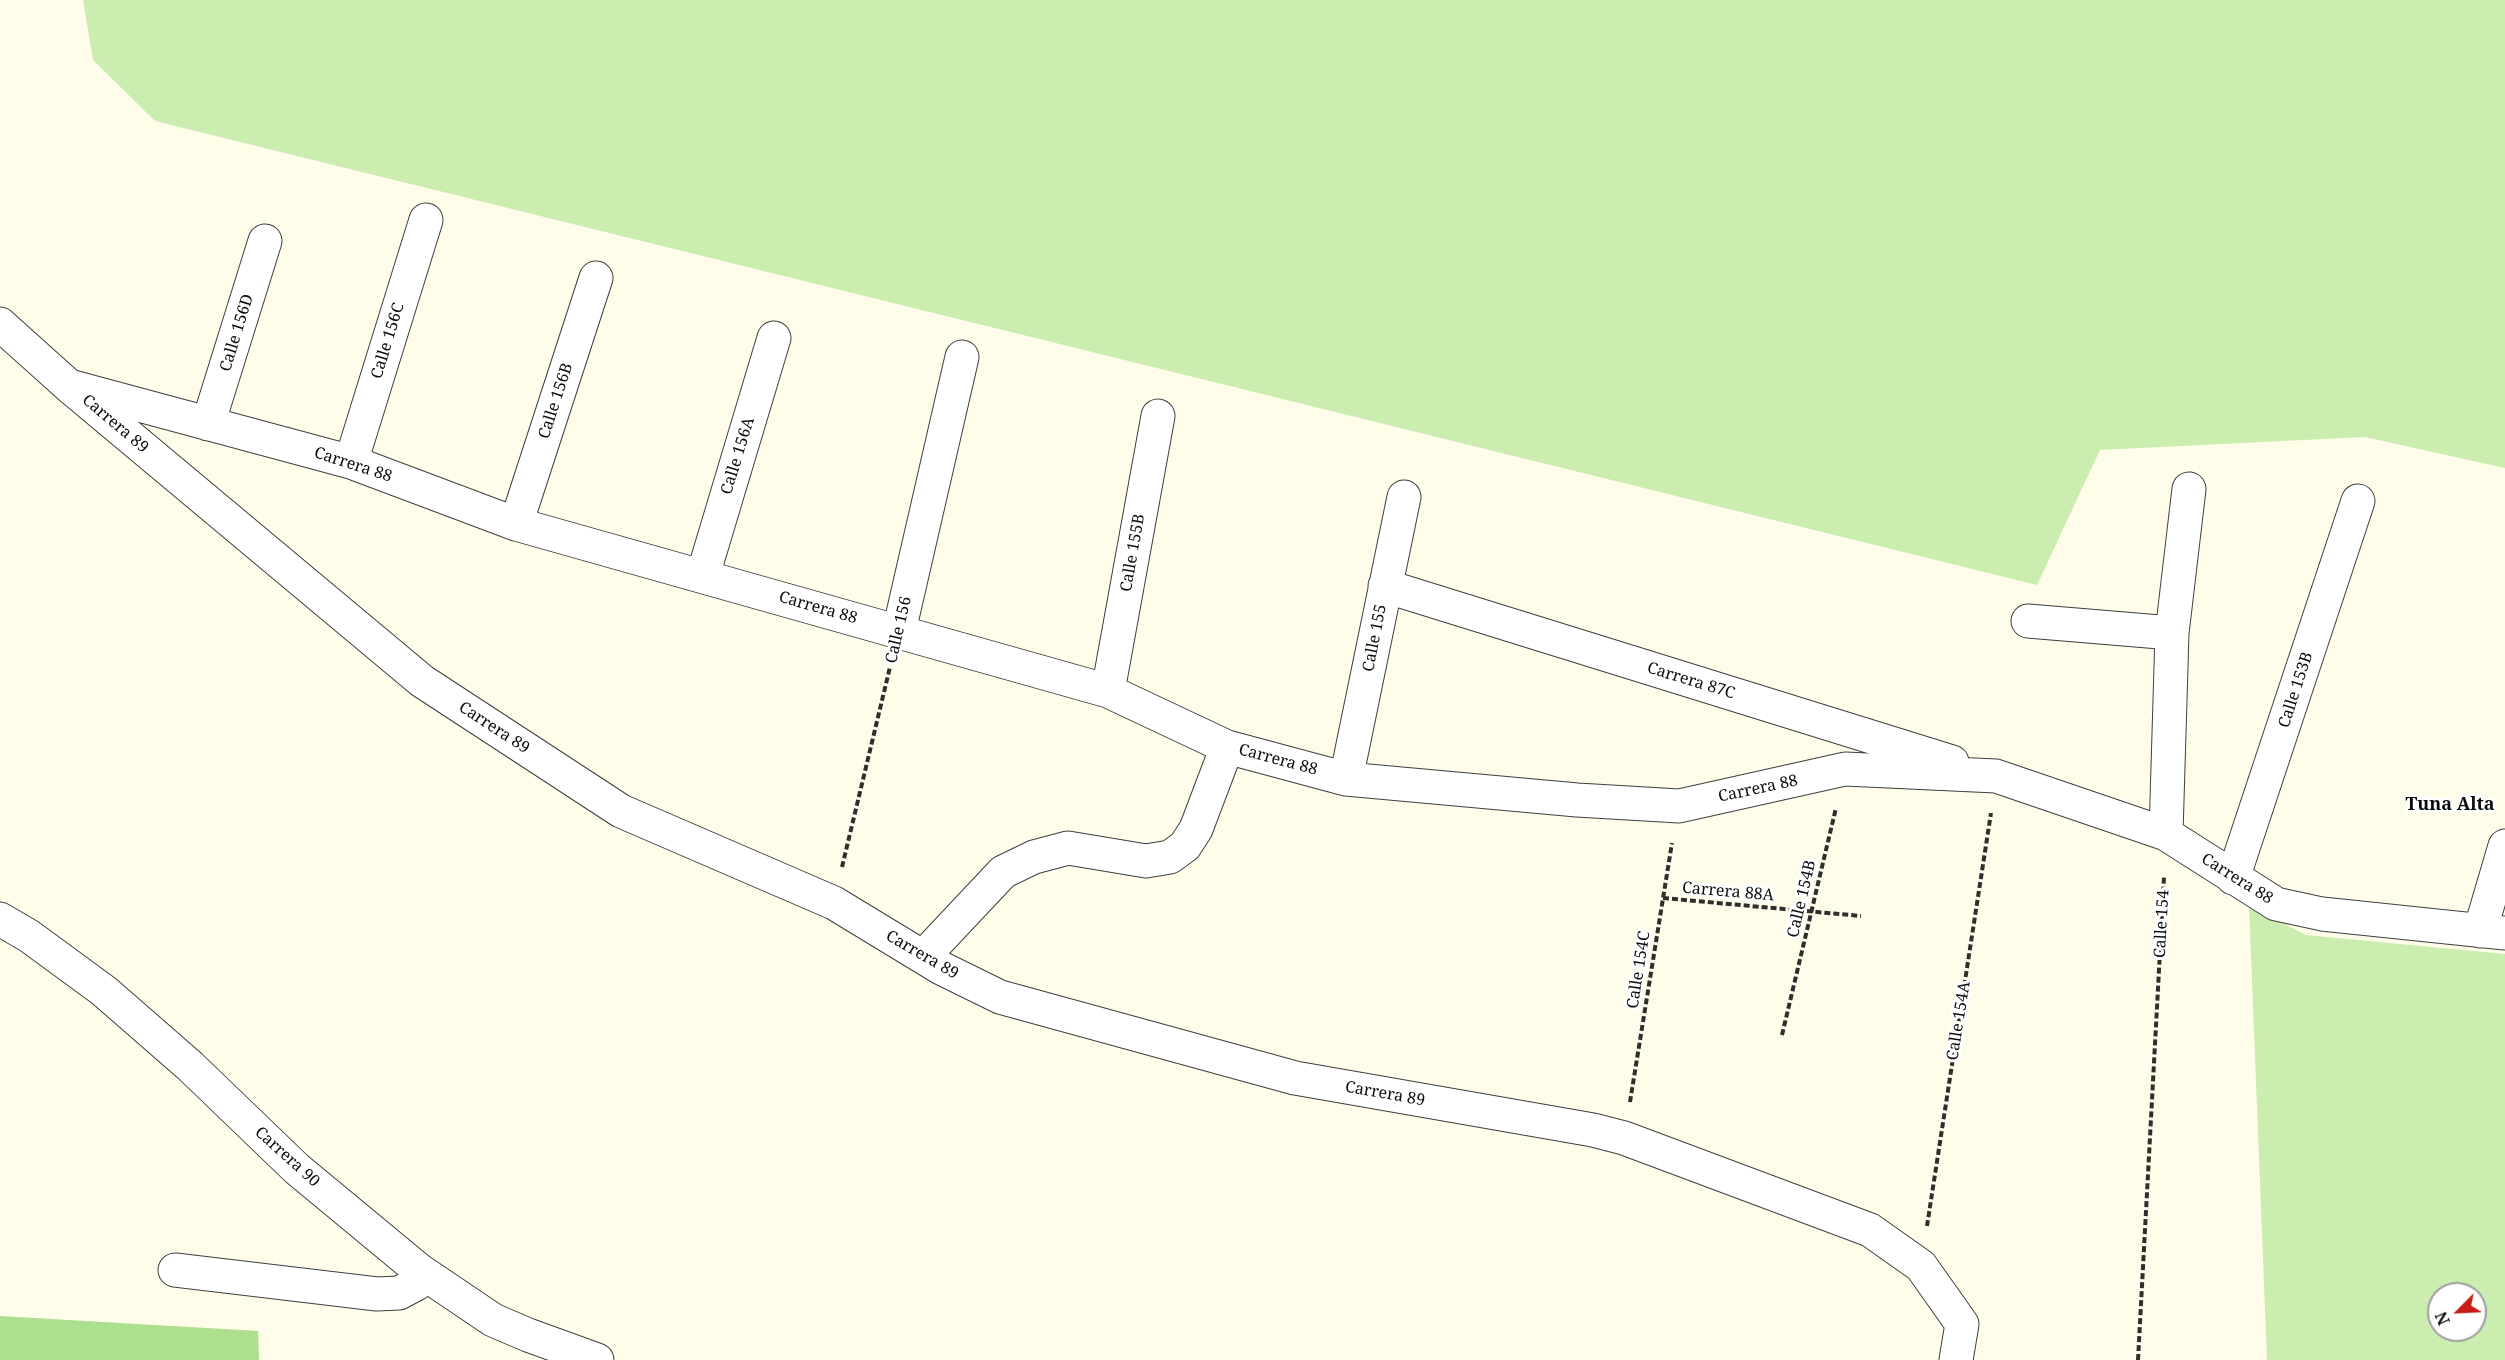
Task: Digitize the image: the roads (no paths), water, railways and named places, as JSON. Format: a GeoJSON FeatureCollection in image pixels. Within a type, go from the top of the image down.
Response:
{"type":"FeatureCollection","features":[{"type":"Feature","properties":{"kind":"street","name":"Calle 156C"},"geometry":{"type":"LineString","coordinates":[[351,462],[426,220]]}},
{"type":"Feature","properties":{"kind":"street","name":"Calle 156D"},"geometry":{"type":"LineString","coordinates":[[208,424],[265,242]]}},
{"type":"Feature","properties":{"kind":"street","name":"Calle 156B"},"geometry":{"type":"LineString","coordinates":[[516,524],[596,278]]}},
{"type":"Feature","properties":{"kind":"street","name":"Carrera 89"},"geometry":{"type":"LineString","coordinates":[[0,324],[69,386],[422,681],[621,811],[834,903],[922,957],[1000,997],[1295,1078],[1593,1130],[1624,1138],[1870,1230],[1921,1266],[1962,1324],[1956,1360]]}},
{"type":"Feature","properties":{"kind":"street","name":"Calle 156A"},"geometry":{"type":"LineString","coordinates":[[703,575],[774,338]]}},
{"type":"Feature","properties":{"kind":"street","name":"Calle 156"},"geometry":{"type":"LineString","coordinates":[[899,631],[963,357]]}},
{"type":"Feature","properties":{"kind":"street","name":"Carrera 88"},"geometry":{"type":"LineString","coordinates":[[69,386],[351,462],[516,524],[1108,691],[1227,747],[1346,779],[1576,800],[1678,806],[1845,769],[1996,776],[2166,834],[2276,904],[2322,914],[2492,932]]}},
{"type":"Feature","properties":{"kind":"street","name":"Calle 155B"},"geometry":{"type":"LineString","coordinates":[[1108,691],[1158,416]]}},
{"type":"Feature","properties":{"kind":"street"},"geometry":{"type":"LineString","coordinates":[[2166,834],[2172,633],[2189,489]]}},
{"type":"Feature","properties":{"kind":"street","name":"Calle 155"},"geometry":{"type":"LineString","coordinates":[[1346,779],[1404,497]]}},
{"type":"Feature","properties":{"kind":"street","name":"Calle 153B"},"geometry":{"type":"LineString","coordinates":[[2233,878],[2358,501]]}},
{"type":"Feature","properties":{"kind":"street","name":"Carrera 87C"},"geometry":{"type":"LineString","coordinates":[[1385,586],[1996,776]]}},
{"type":"Feature","properties":{"kind":"street"},"geometry":{"type":"LineString","coordinates":[[2028,621],[2172,633]]}},
{"type":"Feature","properties":{"kind":"street"},"geometry":{"type":"LineString","coordinates":[[922,957],[1003,872],[1034,857],[1068,848],[1146,861],[1170,856],[1185,846],[1196,829],[1227,747]]}},
{"type":"Feature","properties":{"kind":"street"},"geometry":{"type":"LineString","coordinates":[[2492,932],[2505,846]]}},
{"type":"Feature","properties":{"kind":"street","name":"Carrera 90"},"geometry":{"type":"LineString","coordinates":[[0,919],[29,936],[104,991],[190,1066],[297,1169],[419,1270],[493,1320],[597,1360]]}},
{"type":"Feature","properties":{"kind":"street"},"geometry":{"type":"LineString","coordinates":[[175,1270],[377,1294],[399,1293],[416,1284],[419,1270]]}},
{"type":"Feature","properties":{"kind":"district","name":"Tuna Alta"},"geometry":{"type":"Point","coordinates":[2450,805]}}]}
